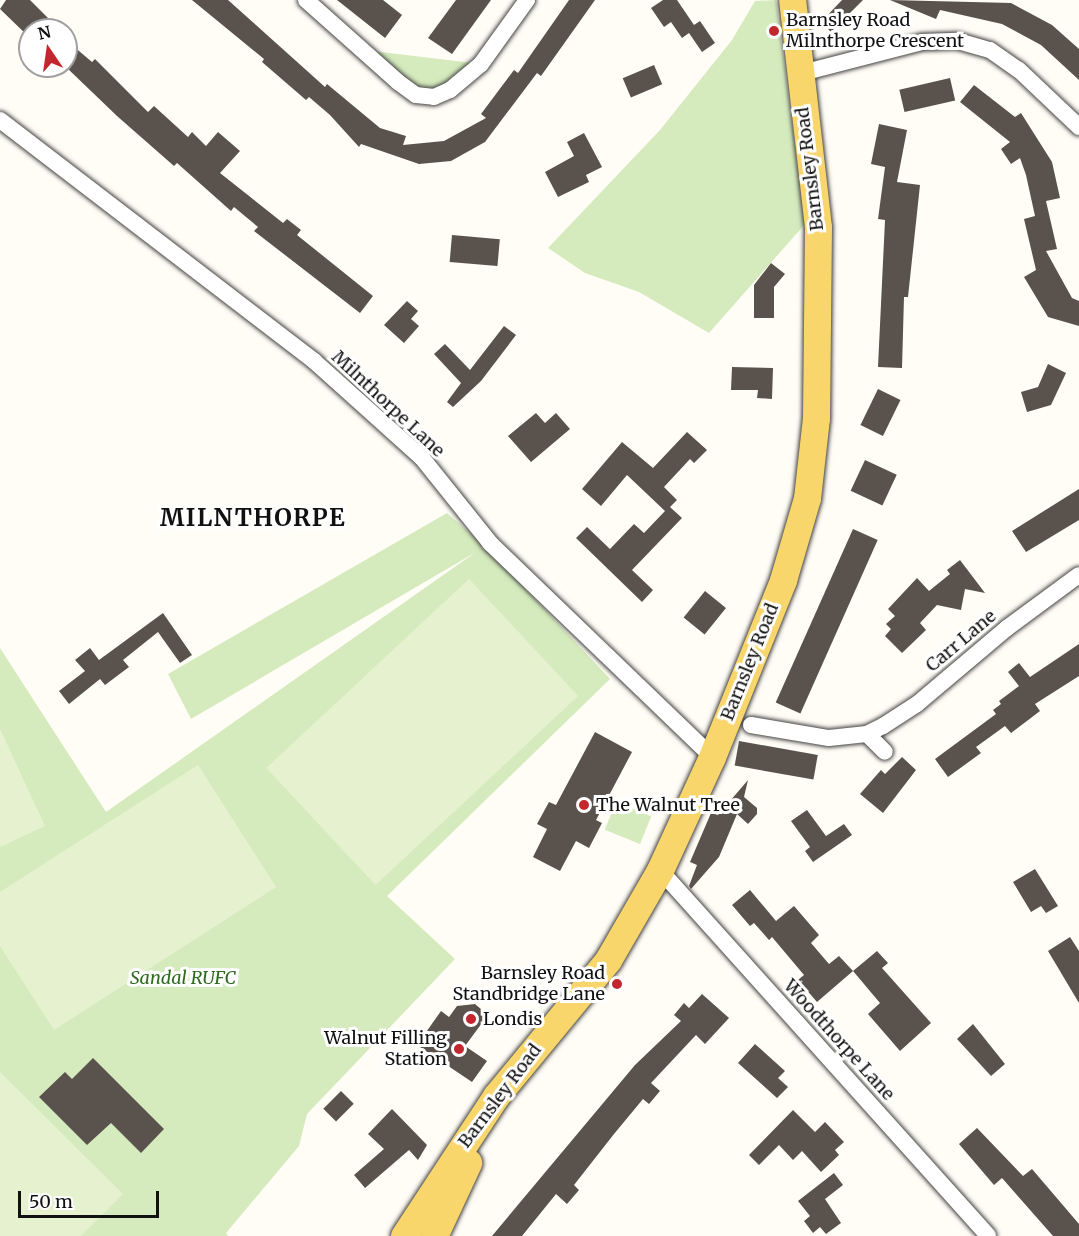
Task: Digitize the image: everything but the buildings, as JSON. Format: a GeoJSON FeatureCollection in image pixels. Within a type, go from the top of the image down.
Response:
{"type":"FeatureCollection","features":[{"type":"Feature","properties":{"kind":"main road","name":"Barnsley Road"},"geometry":{"type":"LineString","coordinates":[[404,1236],[496,1096],[608,960],[660,870],[712,757],[783,580],[807,498],[816,417],[818,227],[798,74],[792,0]]}},
{"type":"Feature","properties":{"kind":"main road"},"geometry":{"type":"LineString","coordinates":[[434,1236],[496,1096]]}},
{"type":"Feature","properties":{"kind":"street"},"geometry":{"type":"LineString","coordinates":[[306,0],[398,82],[416,95],[434,97],[450,90],[481,64],[527,0]]}},
{"type":"Feature","properties":{"kind":"street"},"geometry":{"type":"LineString","coordinates":[[798,74],[922,42],[958,41],[990,50],[1019,70],[1079,127]]}},
{"type":"Feature","properties":{"kind":"street","name":"Milnthorpe Lane"},"geometry":{"type":"LineString","coordinates":[[0,120],[314,361],[350,393],[422,458],[490,543],[712,757]]}},
{"type":"Feature","properties":{"kind":"street","name":"Carr Lane"},"geometry":{"type":"LineString","coordinates":[[751,725],[808,737],[867,734],[917,704],[1007,627],[1079,575]]}},
{"type":"Feature","properties":{"kind":"street"},"geometry":{"type":"LineString","coordinates":[[867,734],[885,752]]}},
{"type":"Feature","properties":{"kind":"street","name":"Woodthorpe Lane"},"geometry":{"type":"LineString","coordinates":[[660,870],[988,1236]]}},
{"type":"Feature","properties":{"kind":"green space"},"geometry":{"type":"Polygon","coordinates":[[[776,0],[805,224],[709,333],[639,292],[585,273],[548,248],[660,130],[732,40],[755,1],[776,0]]]}},
{"type":"Feature","properties":{"kind":"green space"},"geometry":{"type":"Polygon","coordinates":[[[364,50],[481,64],[434,97],[364,50]]]}},
{"type":"Feature","properties":{"kind":"green space","name":"Sandal RUFC"},"geometry":{"type":"Polygon","coordinates":[[[447,513],[485,546],[610,679],[387,896],[455,959],[307,1114],[299,1146],[226,1233],[228,1236],[0,1236],[0,648],[106,812],[476,552],[191,719],[168,674],[447,513]]]}},
{"type":"Feature","properties":{"kind":"green space"},"geometry":{"type":"Polygon","coordinates":[[[469,579],[578,696],[376,885],[266,768],[469,579]]]}},
{"type":"Feature","properties":{"kind":"green space"},"geometry":{"type":"Polygon","coordinates":[[[0,729],[45,826],[0,847],[0,729]]]}},
{"type":"Feature","properties":{"kind":"green space"},"geometry":{"type":"Polygon","coordinates":[[[198,765],[276,887],[54,1030],[0,946],[0,892],[198,765]]]}},
{"type":"Feature","properties":{"kind":"green space"},"geometry":{"type":"Polygon","coordinates":[[[616,802],[651,816],[640,844],[605,830],[616,802]]]}},
{"type":"Feature","properties":{"kind":"green space"},"geometry":{"type":"Polygon","coordinates":[[[0,1072],[123,1194],[81,1236],[0,1236],[0,1072]]]}},
{"type":"Feature","properties":{"kind":"place","name":"Barnsley Road Milnthorpe Crescent"},"geometry":{"type":"Point","coordinates":[774,31]}},
{"type":"Feature","properties":{"kind":"place","name":"The Walnut Tree"},"geometry":{"type":"Point","coordinates":[584,805]}},
{"type":"Feature","properties":{"kind":"place","name":"Barnsley Road Standbridge Lane"},"geometry":{"type":"Point","coordinates":[617,984]}},
{"type":"Feature","properties":{"kind":"place","name":"Londis"},"geometry":{"type":"Point","coordinates":[471,1019]}},
{"type":"Feature","properties":{"kind":"place","name":"Walnut Filling Station"},"geometry":{"type":"Point","coordinates":[459,1049]}},
{"type":"Feature","properties":{"kind":"district","name":"MILNTHORPE"},"geometry":{"type":"Point","coordinates":[253,518]}}]}
